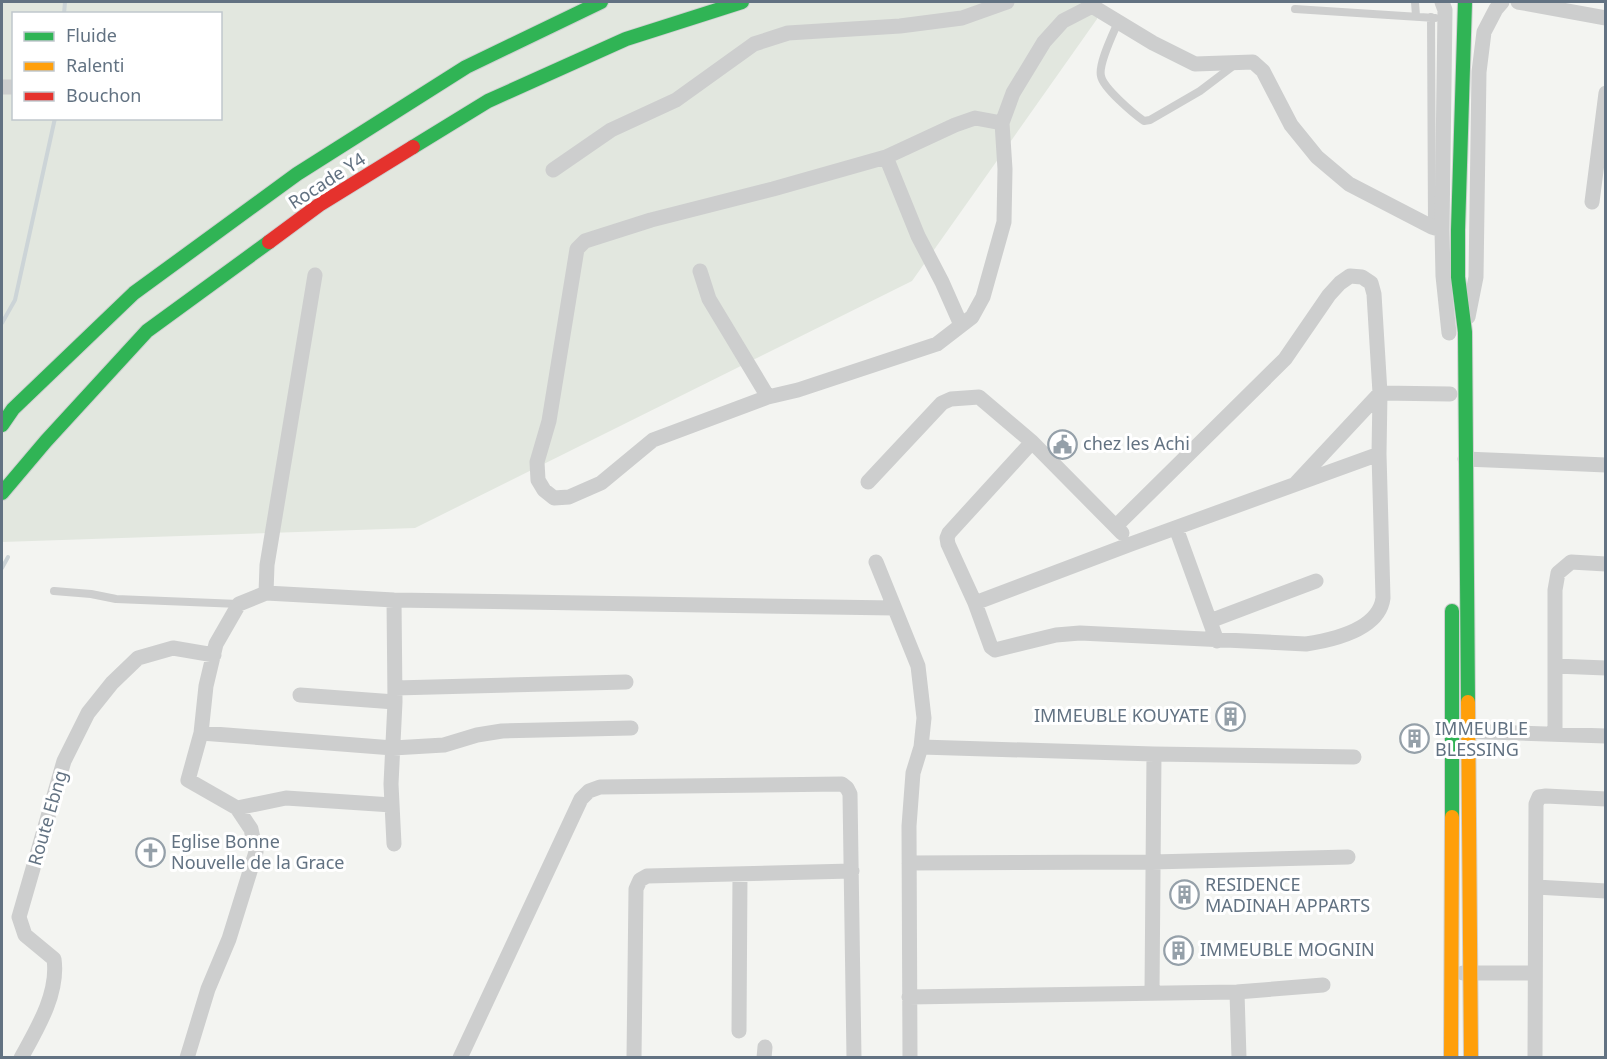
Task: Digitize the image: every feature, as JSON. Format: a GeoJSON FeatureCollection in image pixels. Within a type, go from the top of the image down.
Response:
{"type":"FeatureCollection","features":[{"type":"Feature","properties":{"kind":"main road","name":"Rocade Y4"},"geometry":{"type":"LineString","coordinates":[[2,425],[13,409],[134,294],[297,174],[466,67],[601,2]]}},
{"type":"Feature","properties":{"kind":"main road","name":"Rocade Y4"},"geometry":{"type":"LineString","coordinates":[[2,494],[46,441],[147,331],[320,205],[488,101],[626,39],[742,2]]}},
{"type":"Feature","properties":{"kind":"main road"},"geometry":{"type":"LineString","coordinates":[[1465,2],[1455,336],[1465,459],[1471,1058]]}},
{"type":"Feature","properties":{"kind":"main road"},"geometry":{"type":"LineString","coordinates":[[1451,1058],[1452,602]]}},
{"type":"Feature","properties":{"kind":"street"},"geometry":{"type":"LineString","coordinates":[[553,170],[611,130],[676,100],[754,44],[788,33],[900,26],[962,18],[1007,2]]}},
{"type":"Feature","properties":{"kind":"street"},"geometry":{"type":"LineString","coordinates":[[1455,336],[1476,277],[1479,72],[1485,32],[1486,2]]}},
{"type":"Feature","properties":{"kind":"street"},"geometry":{"type":"LineString","coordinates":[[1485,32],[1502,2]]}},
{"type":"Feature","properties":{"kind":"street"},"geometry":{"type":"LineString","coordinates":[[1518,2],[1605,18]]}},
{"type":"Feature","properties":{"kind":"street"},"geometry":{"type":"LineString","coordinates":[[1002,123],[975,118],[954,125],[886,157],[651,220],[585,242],[577,249],[549,421],[537,462],[538,480],[544,490],[554,498],[569,497],[601,483],[653,440],[768,397],[798,390],[937,344],[972,317],[983,297],[1004,222],[1005,169],[1002,123],[1013,93],[1044,42],[1063,21],[1091,4],[1153,43],[1195,64],[1253,62],[1263,71],[1291,125],[1317,157],[1349,184],[1437,228]]}},
{"type":"Feature","properties":{"kind":"street"},"geometry":{"type":"LineString","coordinates":[[1442,10],[1437,228],[1443,276],[1455,336]]}},
{"type":"Feature","properties":{"kind":"street"},"geometry":{"type":"LineString","coordinates":[[1592,202],[1603,132],[1605,93]]}},
{"type":"Feature","properties":{"kind":"street"},"geometry":{"type":"LineString","coordinates":[[886,157],[918,236],[962,325]]}},
{"type":"Feature","properties":{"kind":"street"},"geometry":{"type":"LineString","coordinates":[[700,271],[709,299],[768,397]]}},
{"type":"Feature","properties":{"kind":"street"},"geometry":{"type":"LineString","coordinates":[[266,593],[267,564],[315,275]]}},
{"type":"Feature","properties":{"kind":"street"},"geometry":{"type":"LineString","coordinates":[[1032,442],[949,533],[947,538],[991,647],[995,650],[1068,634],[1306,645],[1341,636],[1375,617],[1382,608],[1383,598],[1379,454],[1380,393],[1374,294],[1371,282],[1362,277],[1350,276],[1340,283],[1329,295],[1285,359],[1116,526]]}},
{"type":"Feature","properties":{"kind":"street"},"geometry":{"type":"LineString","coordinates":[[1294,485],[1380,393],[1450,394]]}},
{"type":"Feature","properties":{"kind":"street"},"geometry":{"type":"LineString","coordinates":[[868,482],[935,409],[951,399],[979,397],[1032,442],[1131,544]]}},
{"type":"Feature","properties":{"kind":"street"},"geometry":{"type":"LineString","coordinates":[[975,603],[1379,454]]}},
{"type":"Feature","properties":{"kind":"street"},"geometry":{"type":"LineString","coordinates":[[1465,459],[1605,465]]}},
{"type":"Feature","properties":{"kind":"street"},"geometry":{"type":"LineString","coordinates":[[1176,528],[1217,640]]}},
{"type":"Feature","properties":{"kind":"street"},"geometry":{"type":"LineString","coordinates":[[876,562],[918,666],[924,718],[921,747],[910,794],[910,1058]]}},
{"type":"Feature","properties":{"kind":"street"},"geometry":{"type":"LineString","coordinates":[[1555,734],[1555,590],[1558,573],[1571,562],[1605,564]]}},
{"type":"Feature","properties":{"kind":"street"},"geometry":{"type":"LineString","coordinates":[[1210,621],[1316,581]]}},
{"type":"Feature","properties":{"kind":"street"},"geometry":{"type":"LineString","coordinates":[[187,1058],[208,989],[229,939],[256,852],[251,829],[237,808],[188,780],[201,733],[206,686],[216,644],[239,604],[266,593],[394,600],[894,608]]}},
{"type":"Feature","properties":{"kind":"street"},"geometry":{"type":"LineString","coordinates":[[394,600],[395,695],[392,805],[394,844]]}},
{"type":"Feature","properties":{"kind":"street","name":"Route Ebng"},"geometry":{"type":"LineString","coordinates":[[21,1058],[39,1024],[55,969],[54,959],[25,935],[19,917],[64,761],[88,713],[112,683],[138,658],[173,648],[214,655]]}},
{"type":"Feature","properties":{"kind":"street"},"geometry":{"type":"LineString","coordinates":[[1555,666],[1605,668]]}},
{"type":"Feature","properties":{"kind":"street"},"geometry":{"type":"LineString","coordinates":[[300,695],[395,695],[626,682]]}},
{"type":"Feature","properties":{"kind":"street"},"geometry":{"type":"LineString","coordinates":[[201,733],[393,748],[444,745],[477,735],[502,732],[631,728]]}},
{"type":"Feature","properties":{"kind":"street"},"geometry":{"type":"LineString","coordinates":[[1451,731],[1605,736]]}},
{"type":"Feature","properties":{"kind":"street"},"geometry":{"type":"LineString","coordinates":[[921,747],[1354,757]]}},
{"type":"Feature","properties":{"kind":"street"},"geometry":{"type":"LineString","coordinates":[[1152,992],[1154,754]]}},
{"type":"Feature","properties":{"kind":"street"},"geometry":{"type":"LineString","coordinates":[[460,1058],[561,839],[581,800],[589,790],[600,787],[842,784],[850,794],[854,1058]]}},
{"type":"Feature","properties":{"kind":"street"},"geometry":{"type":"LineString","coordinates":[[1534,1058],[1536,804],[1539,797],[1546,796],[1605,799]]}},
{"type":"Feature","properties":{"kind":"street"},"geometry":{"type":"LineString","coordinates":[[237,808],[286,798],[392,805]]}},
{"type":"Feature","properties":{"kind":"street"},"geometry":{"type":"LineString","coordinates":[[909,863],[1152,862],[1348,857]]}},
{"type":"Feature","properties":{"kind":"street"},"geometry":{"type":"LineString","coordinates":[[634,1058],[636,889],[640,880],[647,876],[852,872]]}},
{"type":"Feature","properties":{"kind":"street"},"geometry":{"type":"LineString","coordinates":[[739,1031],[740,874]]}},
{"type":"Feature","properties":{"kind":"street"},"geometry":{"type":"LineString","coordinates":[[1536,887],[1605,891]]}},
{"type":"Feature","properties":{"kind":"street"},"geometry":{"type":"LineString","coordinates":[[1451,972],[1534,973]]}},
{"type":"Feature","properties":{"kind":"street"},"geometry":{"type":"LineString","coordinates":[[909,997],[1238,992],[1323,985]]}},
{"type":"Feature","properties":{"kind":"street"},"geometry":{"type":"LineString","coordinates":[[1238,992],[1239,1058]]}},
{"type":"Feature","properties":{"kind":"lane"},"geometry":{"type":"LineString","coordinates":[[1415,2],[1416,16]]}},
{"type":"Feature","properties":{"kind":"lane"},"geometry":{"type":"LineString","coordinates":[[1295,9],[1416,16],[1442,10]]}},
{"type":"Feature","properties":{"kind":"lane"},"geometry":{"type":"LineString","coordinates":[[1118,22],[1103,59],[1100,75],[1104,84],[1144,121],[1150,120],[1200,91],[1239,61]]}},
{"type":"Feature","properties":{"kind":"lane"},"geometry":{"type":"LineString","coordinates":[[54,591],[116,599],[239,604]]}},
{"type":"Feature","properties":{"kind":"shaded area"},"geometry":{"type":"Polygon","coordinates":[[[2,2],[1098,2],[1097,19],[912,281],[415,528],[2,542],[2,2]]]}},
{"type":"Feature","properties":{"kind":"waterway"},"geometry":{"type":"LineString","coordinates":[[64,12],[65,2]]}},
{"type":"Feature","properties":{"kind":"waterway"},"geometry":{"type":"LineString","coordinates":[[2,323],[15,300],[55,120]]}},
{"type":"Feature","properties":{"kind":"waterway"},"geometry":{"type":"LineString","coordinates":[[2,568],[8,557]]}},
{"type":"Feature","properties":{"kind":"traffic: fast"},"geometry":{"type":"LineString","coordinates":[[2,425],[13,409],[134,293],[297,174],[466,67],[601,2]]}},
{"type":"Feature","properties":{"kind":"traffic: fast"},"geometry":{"type":"LineString","coordinates":[[413,147],[488,101],[626,39],[742,2]]}},
{"type":"Feature","properties":{"kind":"traffic: fast"},"geometry":{"type":"LineString","coordinates":[[1465,2],[1458,277],[1465,332],[1468,702]]}},
{"type":"Feature","properties":{"kind":"traffic: fast"},"geometry":{"type":"LineString","coordinates":[[2,493],[46,441],[147,331],[269,242]]}},
{"type":"Feature","properties":{"kind":"traffic: fast"},"geometry":{"type":"LineString","coordinates":[[1452,611],[1452,817]]}},
{"type":"Feature","properties":{"kind":"traffic: slow"},"geometry":{"type":"LineString","coordinates":[[1468,702],[1471,1058]]}},
{"type":"Feature","properties":{"kind":"traffic: slow"},"geometry":{"type":"LineString","coordinates":[[1451,1058],[1452,817]]}},
{"type":"Feature","properties":{"kind":"traffic: jam"},"geometry":{"type":"LineString","coordinates":[[269,242],[319,205],[413,147]]}},
{"type":"Feature","properties":{"kind":"place","name":"chez les Achi"},"geometry":{"type":"Point","coordinates":[1062,444]}},
{"type":"Feature","properties":{"kind":"place","name":"IMMEUBLE KOUYATE"},"geometry":{"type":"Point","coordinates":[1230,716]}},
{"type":"Feature","properties":{"kind":"place","name":"IMMEUBLE BLESSING"},"geometry":{"type":"Point","coordinates":[1414,739]}},
{"type":"Feature","properties":{"kind":"place","name":"Eglise Bonne Nouvelle de la Grace"},"geometry":{"type":"Point","coordinates":[150,852]}},
{"type":"Feature","properties":{"kind":"place","name":"RESIDENCE MADINAH APPARTS"},"geometry":{"type":"Point","coordinates":[1184,895]}},
{"type":"Feature","properties":{"kind":"place","name":"IMMEUBLE MOGNIN"},"geometry":{"type":"Point","coordinates":[1179,950]}}]}
